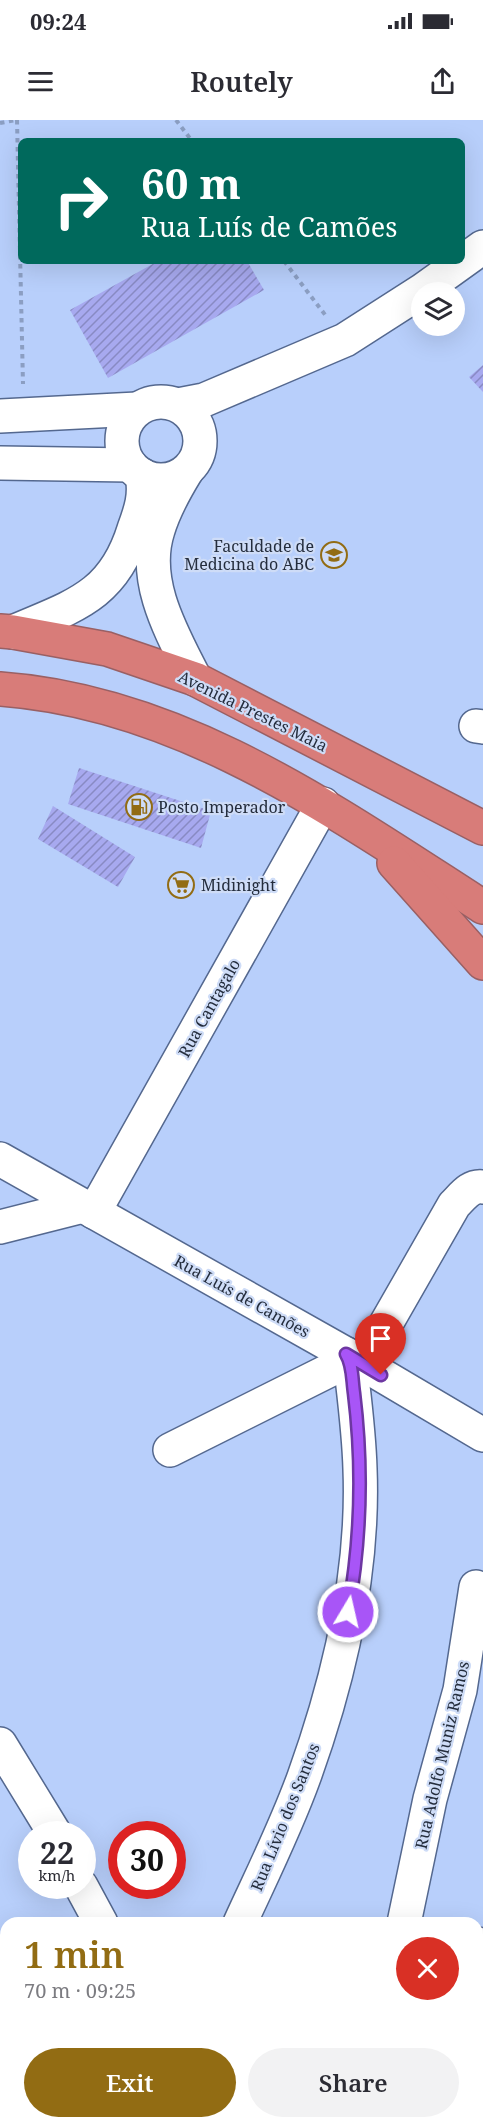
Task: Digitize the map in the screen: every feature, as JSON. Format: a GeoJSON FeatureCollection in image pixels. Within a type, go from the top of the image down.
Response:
{"type":"FeatureCollection","features":[{"type":"Feature","properties":{"kind":"highway","name":"Avenida Prestes Maia"},"geometry":{"type":"LineString","coordinates":[[7,632],[107,649],[195,679],[475,826]]}},
{"type":"Feature","properties":{"kind":"highway"},"geometry":{"type":"LineString","coordinates":[[0,689],[102,705],[187,734],[323,804],[483,908]]}},
{"type":"Feature","properties":{"kind":"highway"},"geometry":{"type":"LineString","coordinates":[[367,832],[483,963]]}},
{"type":"Feature","properties":{"kind":"street"},"geometry":{"type":"LineString","coordinates":[[465,260],[483,247]]}},
{"type":"Feature","properties":{"kind":"street"},"geometry":{"type":"LineString","coordinates":[[178,405],[204,399],[345,340],[459,264]]}},
{"type":"Feature","properties":{"kind":"street"},"geometry":{"type":"LineString","coordinates":[[7,632],[78,602],[106,582],[127,552],[143,502],[144,487],[123,451],[122,435],[127,421],[137,409],[150,402],[178,405],[192,416],[199,430],[200,445],[196,460],[186,472],[157,531],[153,555],[156,587],[168,625],[195,679]]}},
{"type":"Feature","properties":{"kind":"street"},"geometry":{"type":"LineString","coordinates":[[12,416],[137,409]]}},
{"type":"Feature","properties":{"kind":"street"},"geometry":{"type":"LineString","coordinates":[[0,463],[136,470],[156,480],[172,479],[186,472]]}},
{"type":"Feature","properties":{"kind":"street","name":"Rua Cantagalo"},"geometry":{"type":"LineString","coordinates":[[89,1209],[323,804]]}},
{"type":"Feature","properties":{"kind":"street","name":"Rua Luís de Camões"},"geometry":{"type":"LineString","coordinates":[[0,1160],[483,1435]]}},
{"type":"Feature","properties":{"kind":"street"},"geometry":{"type":"LineString","coordinates":[[170,1450],[353,1359],[454,1204],[469,1189],[476,1186],[483,1187]]}},
{"type":"Feature","properties":{"kind":"street"},"geometry":{"type":"LineString","coordinates":[[0,1227],[89,1209]]}},
{"type":"Feature","properties":{"kind":"street","name":"Rua Lívio dos Santos"},"geometry":{"type":"LineString","coordinates":[[243,1917],[304,1778],[340,1660],[353,1589],[359,1521],[361,1471],[353,1359]]}},
{"type":"Feature","properties":{"kind":"street","name":"Rua Adolfo Muniz Ramos"},"geometry":{"type":"LineString","coordinates":[[405,1917],[430,1799],[472,1692],[476,1587]]}},
{"type":"Feature","properties":{"kind":"street"},"geometry":{"type":"LineString","coordinates":[[0,1744],[46,1821]]}},
{"type":"Feature","properties":{"kind":"street"},"geometry":{"type":"LineString","coordinates":[[88,1899],[98,1917]]}},
{"type":"Feature","properties":{"kind":"path"},"geometry":{"type":"LineString","coordinates":[[0,123],[17,120],[12,416]]}},
{"type":"Feature","properties":{"kind":"path"},"geometry":{"type":"LineString","coordinates":[[176,120],[190,138]]}},
{"type":"Feature","properties":{"kind":"path"},"geometry":{"type":"LineString","coordinates":[[286,264],[345,340]]}},
{"type":"Feature","properties":{"kind":"building"},"geometry":{"type":"Polygon","coordinates":[[[153,264],[249,264],[264,290],[108,378],[70,310],[153,264]]]}},
{"type":"Feature","properties":{"kind":"building"},"geometry":{"type":"Polygon","coordinates":[[[483,365],[483,392],[469,377],[483,365]]]}},
{"type":"Feature","properties":{"kind":"building","name":"Posto Imperador"},"geometry":{"type":"Polygon","coordinates":[[[79,768],[211,811],[201,848],[68,804],[79,768]]]}},
{"type":"Feature","properties":{"kind":"building"},"geometry":{"type":"Polygon","coordinates":[[[53,806],[135,857],[118,887],[38,839],[53,806]]]}},
{"type":"Feature","properties":{"kind":"place","name":"Faculdade de Medicina do ABC"},"geometry":{"type":"Point","coordinates":[334,555]}},
{"type":"Feature","properties":{"kind":"place","name":"Posto Imperador"},"geometry":{"type":"Point","coordinates":[139,807]}},
{"type":"Feature","properties":{"kind":"place","name":"Midinight"},"geometry":{"type":"Point","coordinates":[181,885]}},
{"type":"Feature","properties":{"kind":"route"},"geometry":{"type":"LineString","coordinates":[[348,1612],[353,1589],[361,1471],[358,1422],[350,1360],[346,1354],[381,1375]]}}]}
